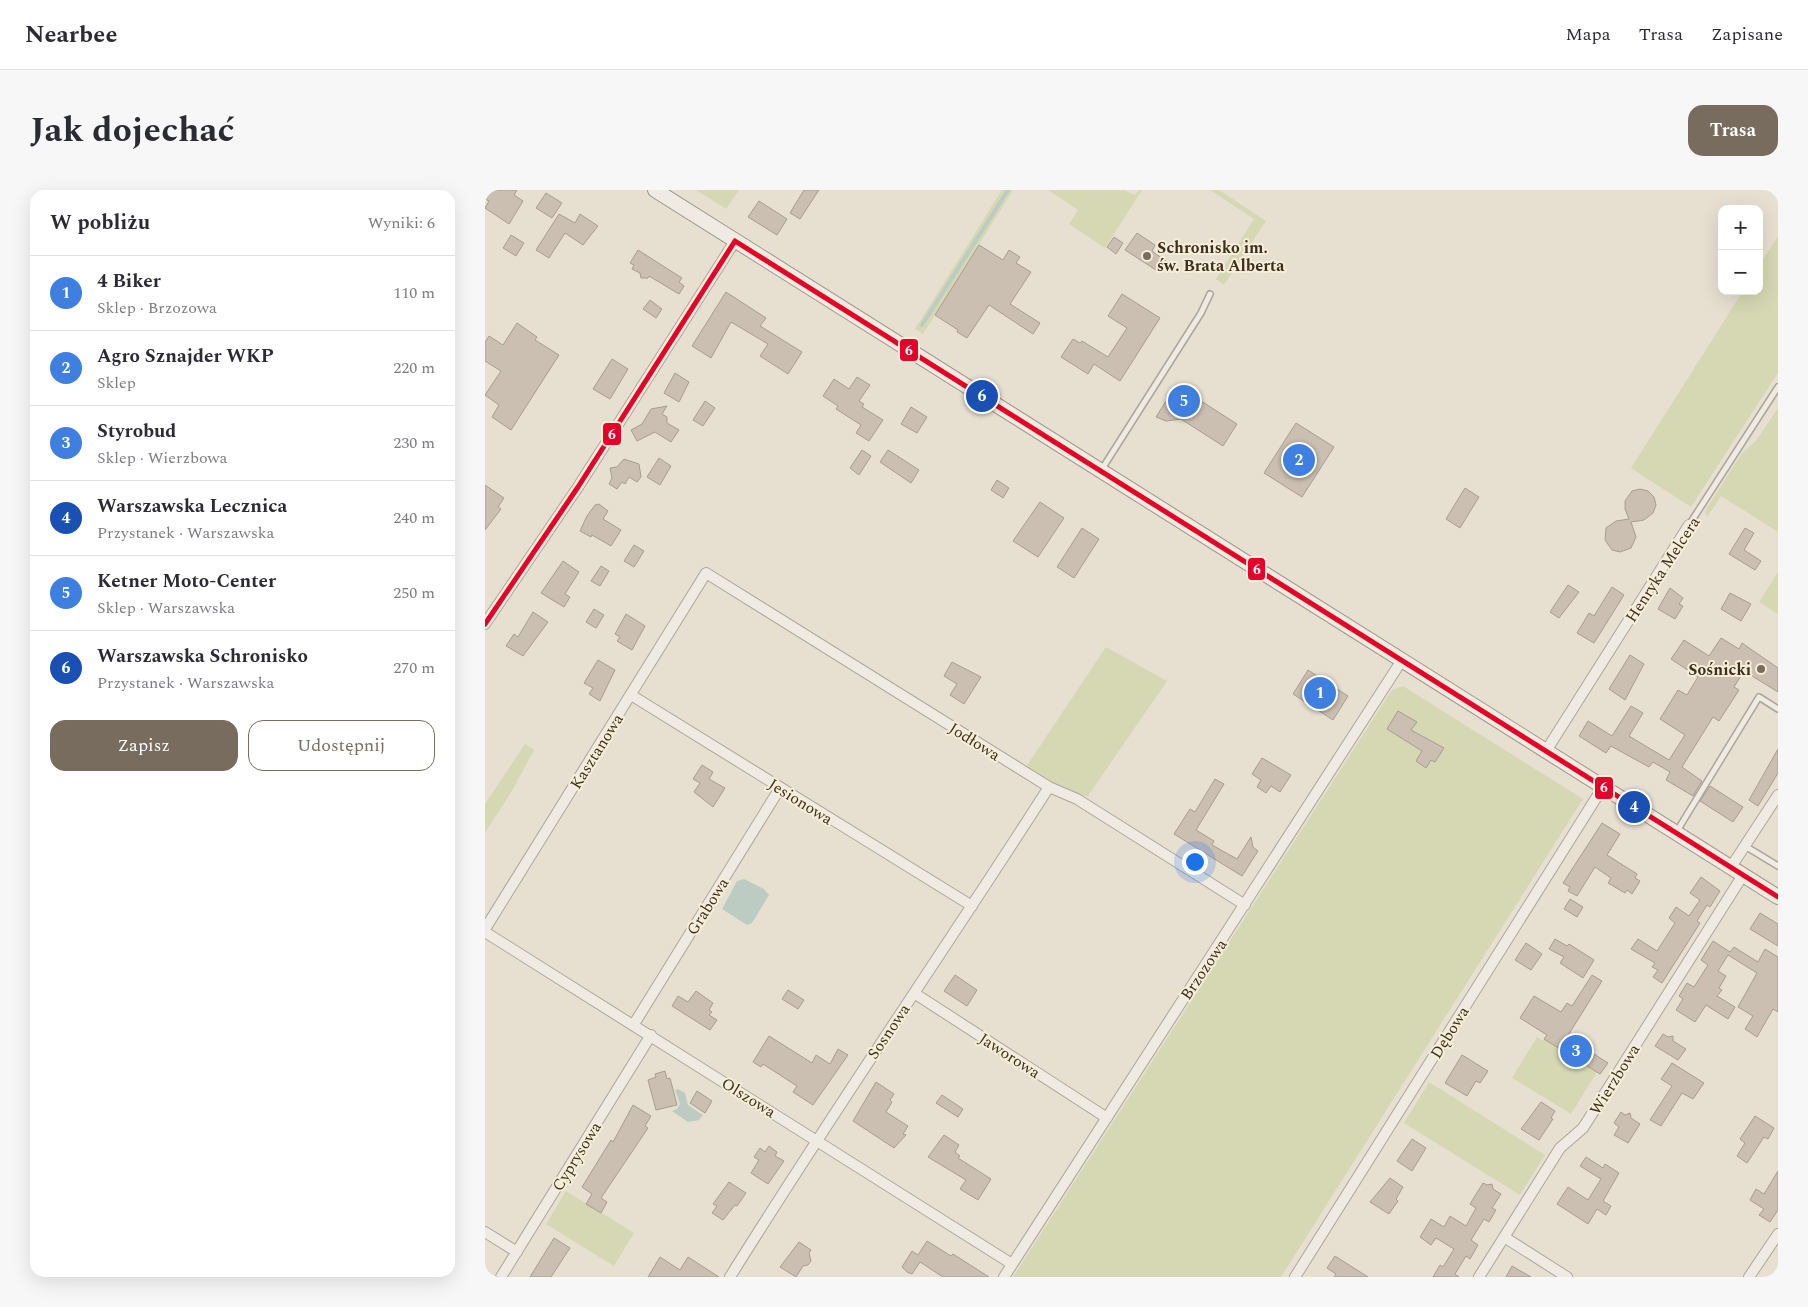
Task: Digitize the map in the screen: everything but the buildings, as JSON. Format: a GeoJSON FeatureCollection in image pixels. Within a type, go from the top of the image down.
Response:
{"type":"FeatureCollection","features":[{"type":"Feature","properties":{"kind":"main road"},"geometry":{"type":"LineString","coordinates":[[655,190],[1778,897]]}},
{"type":"Feature","properties":{"kind":"street"},"geometry":{"type":"LineString","coordinates":[[485,624],[572,495],[735,241]]}},
{"type":"Feature","properties":{"kind":"street","name":"Henryka Melcera"},"geometry":{"type":"LineString","coordinates":[[1545,751],[1689,525]]}},
{"type":"Feature","properties":{"kind":"street","name":"Kasztanowa"},"geometry":{"type":"LineString","coordinates":[[485,931],[706,573]]}},
{"type":"Feature","properties":{"kind":"street","name":"Jodłowa"},"geometry":{"type":"LineString","coordinates":[[706,573],[1049,787],[1077,799],[1245,905]]}},
{"type":"Feature","properties":{"kind":"street","name":"Brzozowa"},"geometry":{"type":"LineString","coordinates":[[1004,1277],[1402,660]]}},
{"type":"Feature","properties":{"kind":"street","name":"Jesionowa"},"geometry":{"type":"LineString","coordinates":[[631,695],[972,906]]}},
{"type":"Feature","properties":{"kind":"street","name":"Sosnowa"},"geometry":{"type":"LineString","coordinates":[[730,1277],[816,1140],[1049,787]]}},
{"type":"Feature","properties":{"kind":"street","name":"Dębowa"},"geometry":{"type":"LineString","coordinates":[[1295,1277],[1603,787]]}},
{"type":"Feature","properties":{"kind":"street","name":"Grabowa"},"geometry":{"type":"LineString","coordinates":[[634,1024],[780,788]]}},
{"type":"Feature","properties":{"kind":"street"},"geometry":{"type":"LineString","coordinates":[[1731,867],[1778,795]]}},
{"type":"Feature","properties":{"kind":"street","name":"Wierzbowa"},"geometry":{"type":"LineString","coordinates":[[1479,1277],[1560,1148],[1583,1128],[1743,875]]}},
{"type":"Feature","properties":{"kind":"street","name":"Olszowa"},"geometry":{"type":"LineString","coordinates":[[485,931],[1012,1264]]}},
{"type":"Feature","properties":{"kind":"street","name":"Jaworowa"},"geometry":{"type":"LineString","coordinates":[[914,993],[1107,1118]]}},
{"type":"Feature","properties":{"kind":"street","name":"Cyprysowa"},"geometry":{"type":"LineString","coordinates":[[501,1277],[651,1035]]}},
{"type":"Feature","properties":{"kind":"street"},"geometry":{"type":"LineString","coordinates":[[485,1232],[517,1252]]}},
{"type":"Feature","properties":{"kind":"street"},"geometry":{"type":"LineString","coordinates":[[1749,1277],[1777,1235]]}},
{"type":"Feature","properties":{"kind":"street"},"geometry":{"type":"LineString","coordinates":[[1504,1237],[1567,1277]]}},
{"type":"Feature","properties":{"kind":"lane"},"geometry":{"type":"LineString","coordinates":[[1100,471],[1201,313],[1210,294]]}},
{"type":"Feature","properties":{"kind":"lane","name":"Henryka Melcera"},"geometry":{"type":"LineString","coordinates":[[1689,525],[1778,387]]}},
{"type":"Feature","properties":{"kind":"lane"},"geometry":{"type":"LineString","coordinates":[[1675,833],[1759,697],[1778,709]]}},
{"type":"Feature","properties":{"kind":"lane"},"geometry":{"type":"LineString","coordinates":[[1745,846],[1778,866]]}},
{"type":"Feature","properties":{"kind":"green space"},"geometry":{"type":"Polygon","coordinates":[[[696,190],[739,190],[726,209],[696,190]]]}},
{"type":"Feature","properties":{"kind":"green space"},"geometry":{"type":"Polygon","coordinates":[[[1002,190],[1013,190],[923,334],[915,329],[1002,190]]]}},
{"type":"Feature","properties":{"kind":"green space"},"geometry":{"type":"Polygon","coordinates":[[[1048,190],[1124,190],[1135,195],[1139,190],[1142,190],[1105,248],[1069,224],[1078,210],[1048,190]]]}},
{"type":"Feature","properties":{"kind":"green space"},"geometry":{"type":"Polygon","coordinates":[[[1210,190],[1219,190],[1266,221],[1224,285],[1216,279],[1254,219],[1210,190]]]}},
{"type":"Feature","properties":{"kind":"green space"},"geometry":{"type":"Polygon","coordinates":[[[1778,236],[1778,373],[1691,507],[1631,468],[1740,295],[1763,295],[1763,260],[1778,236]]]}},
{"type":"Feature","properties":{"kind":"green space"},"geometry":{"type":"Polygon","coordinates":[[[1778,408],[1778,532],[1721,496],[1707,517],[1705,511],[1742,453],[1756,441],[1778,408]]]}},
{"type":"Feature","properties":{"kind":"green space"},"geometry":{"type":"Polygon","coordinates":[[[1778,572],[1778,614],[1759,602],[1778,572]]]}},
{"type":"Feature","properties":{"kind":"green space"},"geometry":{"type":"Polygon","coordinates":[[[1106,647],[1167,681],[1088,796],[1062,793],[1026,767],[1106,647]]]}},
{"type":"Feature","properties":{"kind":"green space"},"geometry":{"type":"Polygon","coordinates":[[[1403,686],[1583,799],[1281,1277],[1013,1277],[1392,690],[1403,686]]]}},
{"type":"Feature","properties":{"kind":"green space"},"geometry":{"type":"Polygon","coordinates":[[[525,744],[534,750],[513,789],[485,833],[485,804],[525,744]]]}},
{"type":"Feature","properties":{"kind":"green space"},"geometry":{"type":"Polygon","coordinates":[[[1537,1037],[1543,1041],[1544,1039],[1597,1072],[1571,1114],[1512,1078],[1537,1037]]]}},
{"type":"Feature","properties":{"kind":"green space"},"geometry":{"type":"Polygon","coordinates":[[[1429,1082],[1545,1155],[1520,1195],[1404,1123],[1429,1082]]]}},
{"type":"Feature","properties":{"kind":"green space"},"geometry":{"type":"Polygon","coordinates":[[[566,1191],[634,1233],[614,1266],[546,1224],[566,1191]]]}},
{"type":"Feature","properties":{"kind":"shaded area"},"geometry":{"type":"Polygon","coordinates":[[[744,879],[764,889],[769,895],[752,923],[747,925],[722,909],[737,881],[744,879]]]}},
{"type":"Feature","properties":{"kind":"shaded area"},"geometry":{"type":"Polygon","coordinates":[[[678,1089],[685,1093],[688,1105],[703,1115],[699,1120],[688,1122],[672,1111],[677,1109],[680,1104],[675,1090],[678,1089]]]}},
{"type":"Feature","properties":{"kind":"waterway"},"geometry":{"type":"LineString","coordinates":[[922,325],[1008,190]]}},
{"type":"Feature","properties":{"kind":"transit line","name":"6"},"geometry":{"type":"LineString","coordinates":[[735,241],[1778,897]]}},
{"type":"Feature","properties":{"kind":"transit line","name":"6"},"geometry":{"type":"LineString","coordinates":[[485,624],[578,487],[735,241]]}},
{"type":"Feature","properties":{"kind":"place","name":"Schronisko im. św. Brata Alberta"},"geometry":{"type":"Point","coordinates":[1147,256]}},
{"type":"Feature","properties":{"kind":"place","name":"Warszawska Schronisko"},"geometry":{"type":"Point","coordinates":[982,396]}},
{"type":"Feature","properties":{"kind":"place","name":"Ketner Moto-Center"},"geometry":{"type":"Point","coordinates":[1184,401]}},
{"type":"Feature","properties":{"kind":"place","name":"Agro Sznajder WKP"},"geometry":{"type":"Point","coordinates":[1299,460]}},
{"type":"Feature","properties":{"kind":"place","name":"Sośnicki"},"geometry":{"type":"Point","coordinates":[1761,669]}},
{"type":"Feature","properties":{"kind":"place","name":"4 Biker"},"geometry":{"type":"Point","coordinates":[1320,693]}},
{"type":"Feature","properties":{"kind":"place","name":"Warszawska Lecznica"},"geometry":{"type":"Point","coordinates":[1634,807]}},
{"type":"Feature","properties":{"kind":"place","name":"Styrobud"},"geometry":{"type":"Point","coordinates":[1576,1051]}}]}
